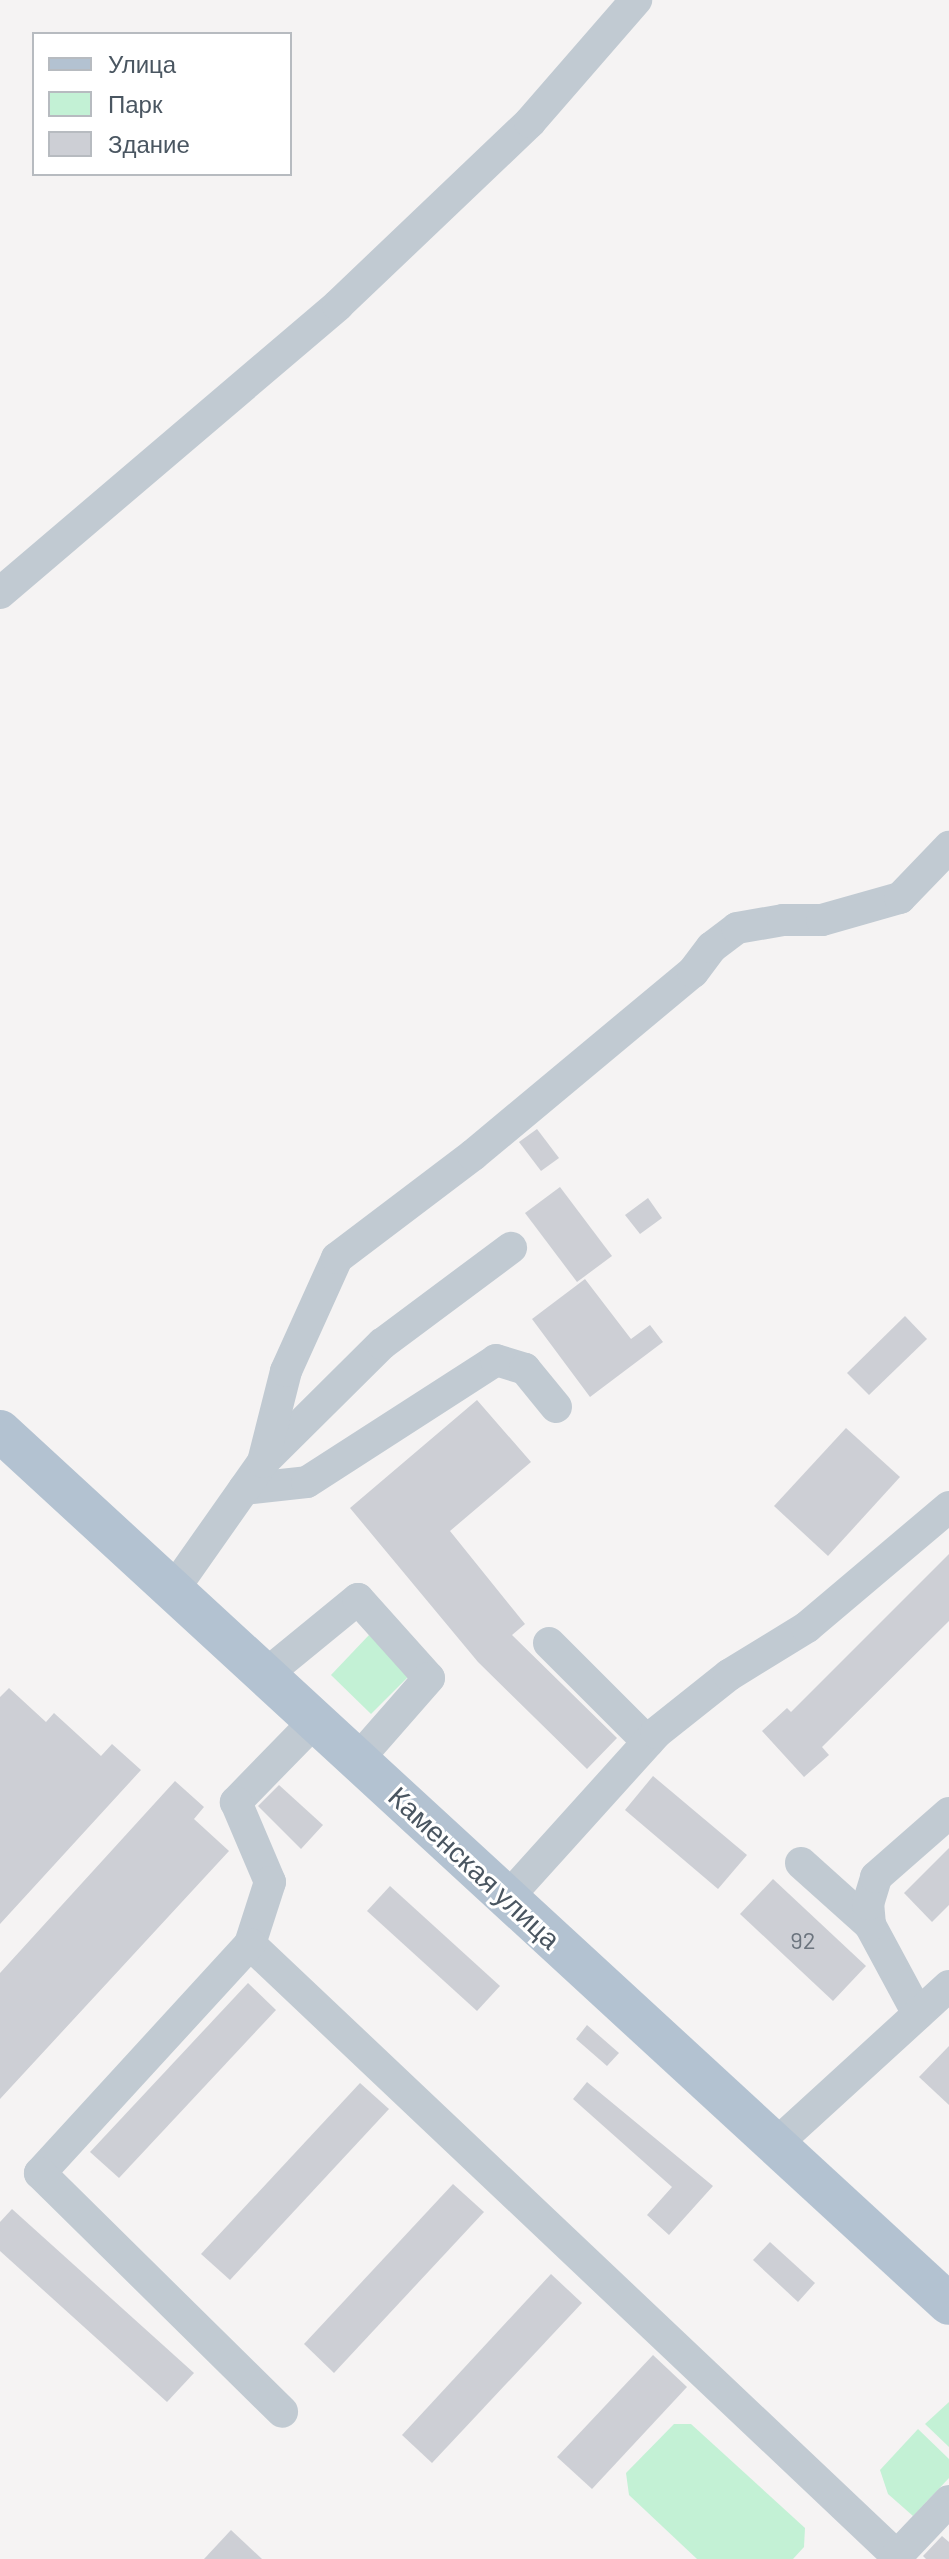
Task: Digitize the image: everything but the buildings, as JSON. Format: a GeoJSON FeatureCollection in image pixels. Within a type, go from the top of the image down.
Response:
{"type":"FeatureCollection","features":[{"type":"Feature","properties":{"kind":"main road","name":"Каменская улица"},"geometry":{"type":"LineString","coordinates":[[0,1431],[949,2304]]}},
{"type":"Feature","properties":{"kind":"street"},"geometry":{"type":"LineString","coordinates":[[0,593],[338,305],[530,122],[636,0]]}},
{"type":"Feature","properties":{"kind":"street"},"geometry":{"type":"LineString","coordinates":[[263,1462],[286,1371],[337,1258],[473,1155],[693,972],[712,947],[737,928],[783,920],[822,920],[900,898],[949,847]]}},
{"type":"Feature","properties":{"kind":"street"},"geometry":{"type":"LineString","coordinates":[[173,1590],[263,1462],[382,1344],[511,1248]]}},
{"type":"Feature","properties":{"kind":"street"},"geometry":{"type":"LineString","coordinates":[[244,1489],[307,1482],[496,1360],[525,1369],[556,1407]]}},
{"type":"Feature","properties":{"kind":"street"},"geometry":{"type":"LineString","coordinates":[[508,1897],[648,1742],[729,1675],[807,1627],[949,1507]]}},
{"type":"Feature","properties":{"kind":"street"},"geometry":{"type":"LineString","coordinates":[[265,1675],[358,1599],[429,1678],[358,1759]]}},
{"type":"Feature","properties":{"kind":"street"},"geometry":{"type":"LineString","coordinates":[[549,1643],[648,1742]]}},
{"type":"Feature","properties":{"kind":"street"},"geometry":{"type":"LineString","coordinates":[[282,2412],[40,2173],[250,1944],[270,1882],[236,1802],[316,1720]]}},
{"type":"Feature","properties":{"kind":"street"},"geometry":{"type":"LineString","coordinates":[[870,1925],[868,1904],[876,1877],[949,1813]]}},
{"type":"Feature","properties":{"kind":"street"},"geometry":{"type":"LineString","coordinates":[[777,2143],[938,2001],[870,1925],[801,1863]]}},
{"type":"Feature","properties":{"kind":"street"},"geometry":{"type":"LineString","coordinates":[[250,1944],[895,2557],[949,2501]]}},
{"type":"Feature","properties":{"kind":"green space"},"geometry":{"type":"Polygon","coordinates":[[[369,1635],[411,1674],[371,1714],[331,1675],[369,1635]]]}},
{"type":"Feature","properties":{"kind":"green space"},"geometry":{"type":"Polygon","coordinates":[[[949,2402],[949,2447],[925,2424],[949,2402]]]}},
{"type":"Feature","properties":{"kind":"green space"},"geometry":{"type":"Polygon","coordinates":[[[674,2424],[691,2424],[805,2528],[804,2547],[793,2559],[697,2559],[629,2495],[626,2473],[674,2424]]]}},
{"type":"Feature","properties":{"kind":"green space"},"geometry":{"type":"Polygon","coordinates":[[[918,2429],[949,2459],[949,2478],[913,2516],[888,2494],[880,2470],[918,2429]]]}}]}
